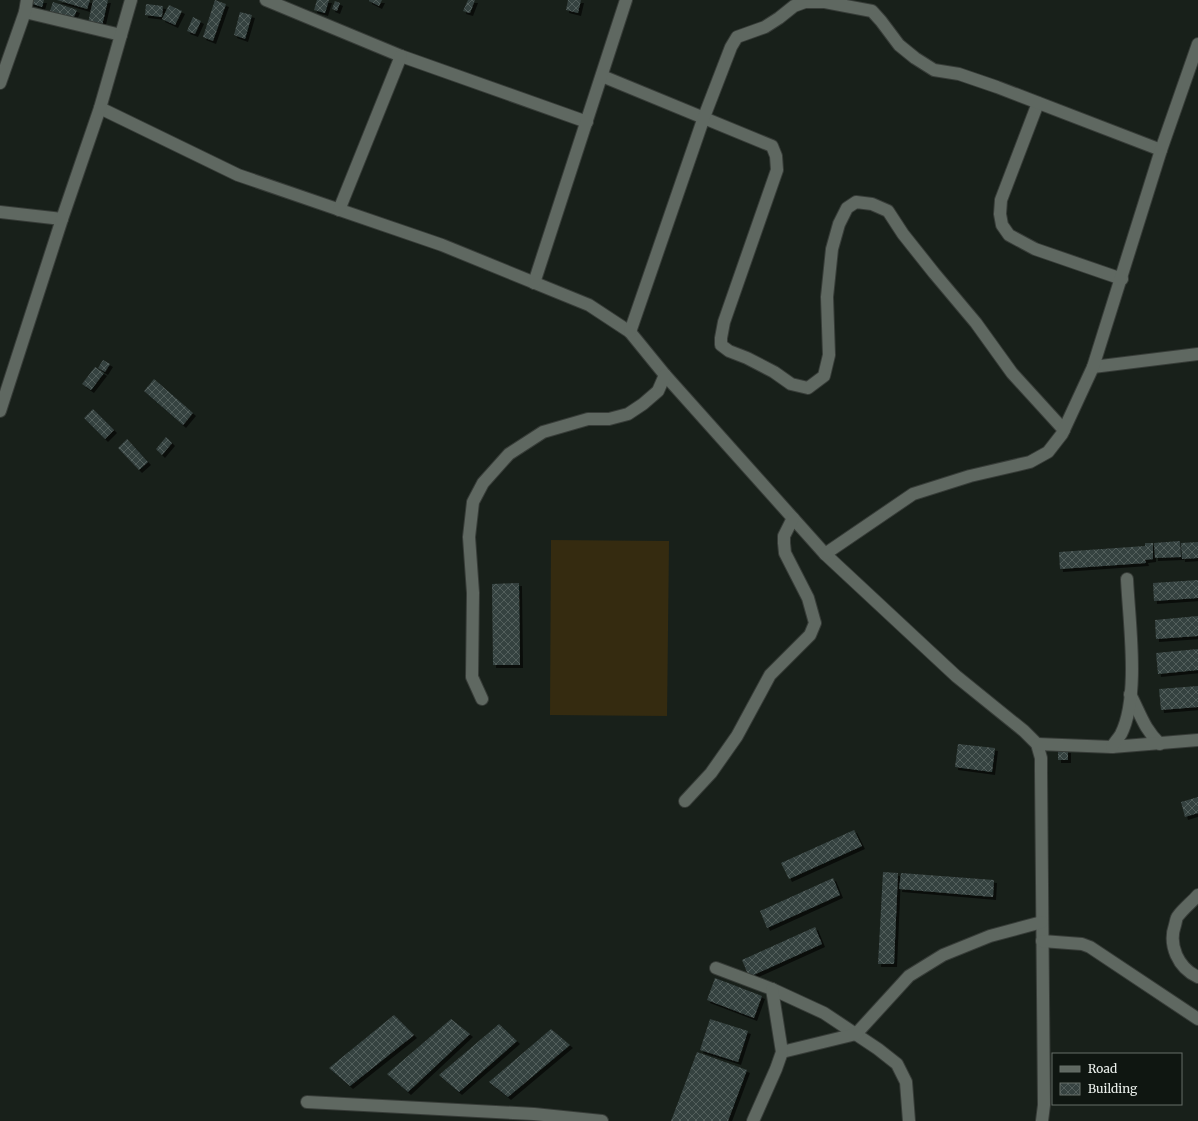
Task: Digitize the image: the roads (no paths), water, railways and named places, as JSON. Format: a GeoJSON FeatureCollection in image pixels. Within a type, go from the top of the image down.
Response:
{"type":"FeatureCollection","features":[{"type":"Feature","properties":{"kind":"street"},"geometry":{"type":"LineString","coordinates":[[0,411],[62,219],[100,108],[131,0]]}},
{"type":"Feature","properties":{"kind":"street"},"geometry":{"type":"LineString","coordinates":[[266,0],[401,56],[587,122]]}},
{"type":"Feature","properties":{"kind":"street"},"geometry":{"type":"LineString","coordinates":[[534,283],[626,0]]}},
{"type":"Feature","properties":{"kind":"street"},"geometry":{"type":"LineString","coordinates":[[630,332],[704,117],[731,46],[737,37],[765,27],[794,6],[805,2],[824,2],[872,11],[900,45],[915,58],[934,70],[959,74],[1161,150]]}},
{"type":"Feature","properties":{"kind":"street"},"geometry":{"type":"LineString","coordinates":[[0,83],[26,6],[121,35]]}},
{"type":"Feature","properties":{"kind":"street"},"geometry":{"type":"LineString","coordinates":[[824,554],[913,494],[970,476],[1030,462],[1048,452],[1064,430],[1093,367],[1122,279],[1161,150],[1198,44]]}},
{"type":"Feature","properties":{"kind":"street"},"geometry":{"type":"LineString","coordinates":[[339,210],[401,56]]}},
{"type":"Feature","properties":{"kind":"street"},"geometry":{"type":"LineString","coordinates":[[602,76],[772,146],[776,156],[777,170],[724,322],[721,345],[729,351],[747,358],[774,372],[791,384],[808,388],[824,376],[829,355],[827,297],[832,249],[839,224],[847,208],[856,202],[872,204],[888,211],[903,234],[976,323],[1012,373],[1064,430]]}},
{"type":"Feature","properties":{"kind":"street"},"geometry":{"type":"LineString","coordinates":[[1038,103],[1001,200],[1000,214],[1002,225],[1009,235],[1034,249],[1122,279]]}},
{"type":"Feature","properties":{"kind":"street"},"geometry":{"type":"LineString","coordinates":[[100,108],[238,175],[442,245],[589,304],[630,332],[665,375],[824,554],[956,676],[1024,731],[1037,744],[1041,772],[1044,1105],[1042,1121]]}},
{"type":"Feature","properties":{"kind":"street"},"geometry":{"type":"LineString","coordinates":[[0,212],[62,219]]}},
{"type":"Feature","properties":{"kind":"street"},"geometry":{"type":"LineString","coordinates":[[1093,367],[1198,354]]}},
{"type":"Feature","properties":{"kind":"street"},"geometry":{"type":"LineString","coordinates":[[482,699],[472,677],[473,593],[470,537],[473,502],[483,483],[509,454],[543,432],[588,419],[609,418],[628,414],[658,392],[665,375]]}},
{"type":"Feature","properties":{"kind":"street"},"geometry":{"type":"LineString","coordinates":[[685,801],[711,773],[737,736],[770,675],[810,635],[815,623],[808,598],[785,553],[784,536],[793,518]]}},
{"type":"Feature","properties":{"kind":"street"},"geometry":{"type":"LineString","coordinates":[[1112,747],[1120,735],[1126,718],[1130,694],[1132,662],[1127,579]]}},
{"type":"Feature","properties":{"kind":"street"},"geometry":{"type":"LineString","coordinates":[[1130,694],[1139,710],[1145,727],[1151,736],[1160,744]]}},
{"type":"Feature","properties":{"kind":"street"},"geometry":{"type":"LineString","coordinates":[[1037,744],[1112,747],[1198,740]]}},
{"type":"Feature","properties":{"kind":"street"},"geometry":{"type":"LineString","coordinates":[[1198,895],[1177,917],[1173,931],[1172,944],[1185,968],[1198,977]]}},
{"type":"Feature","properties":{"kind":"street"},"geometry":{"type":"LineString","coordinates":[[782,1052],[856,1034],[909,976],[943,955],[990,936],[1042,922]]}},
{"type":"Feature","properties":{"kind":"street"},"geometry":{"type":"LineString","coordinates":[[1042,941],[1082,944],[1090,947],[1198,1019]]}},
{"type":"Feature","properties":{"kind":"street"},"geometry":{"type":"LineString","coordinates":[[716,968],[772,990],[824,1013],[878,1049],[897,1064],[906,1082],[909,1121]]}},
{"type":"Feature","properties":{"kind":"street"},"geometry":{"type":"LineString","coordinates":[[753,1121],[782,1052],[772,990]]}},
{"type":"Feature","properties":{"kind":"street"},"geometry":{"type":"LineString","coordinates":[[307,1102],[534,1114],[602,1121]]}}]}
